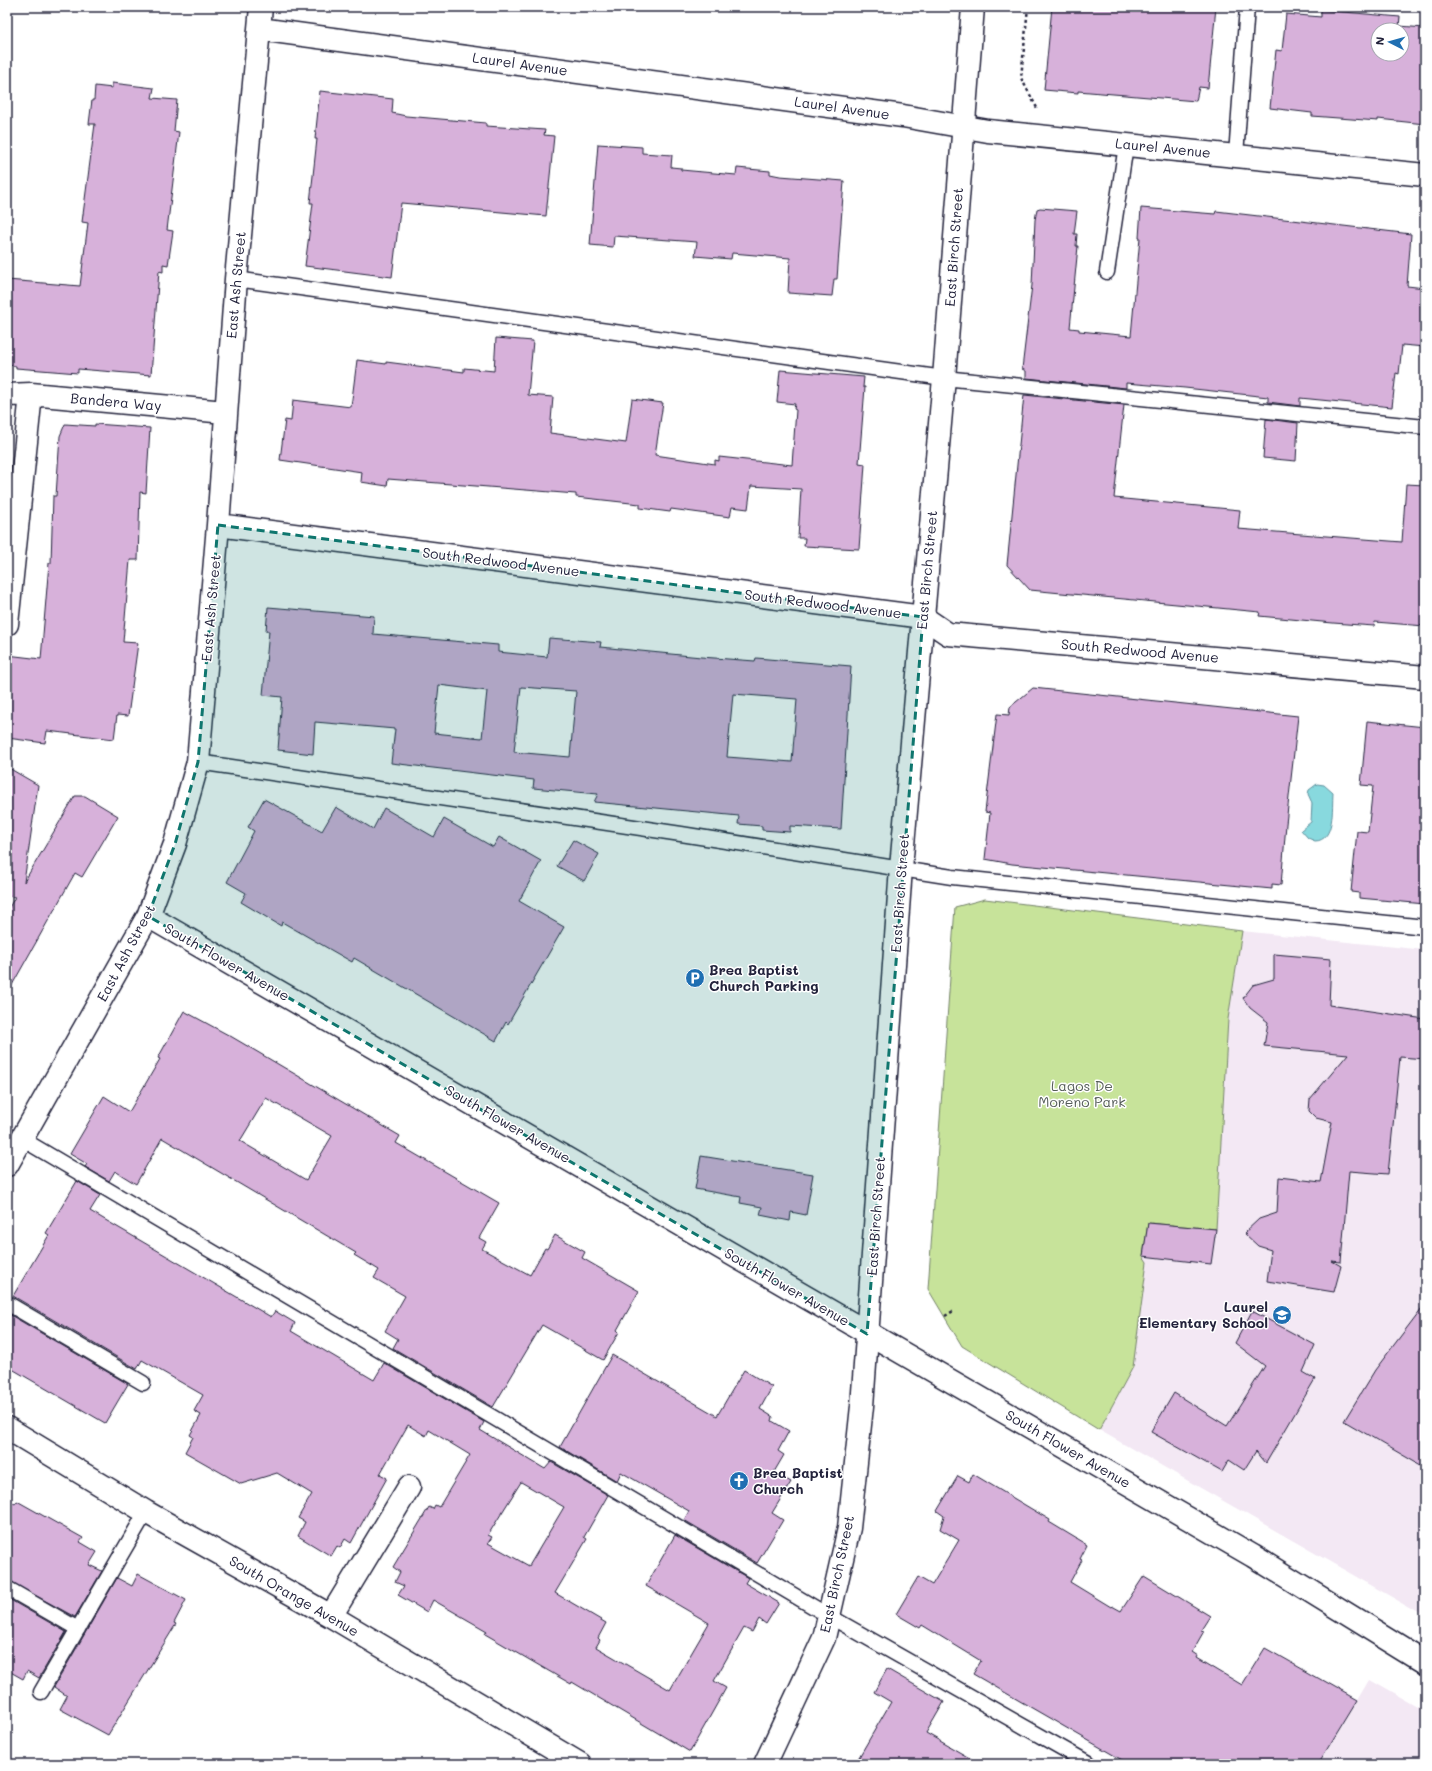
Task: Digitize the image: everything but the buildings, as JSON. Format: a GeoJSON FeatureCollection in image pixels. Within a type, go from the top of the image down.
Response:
{"type":"FeatureCollection","features":[{"type":"Feature","properties":{"kind":"street","name":"East Ash Street"},"geometry":{"type":"LineString","coordinates":[[7,1165],[148,916],[175,844],[198,762],[218,525],[225,412],[260,7]]}},
{"type":"Feature","properties":{"kind":"street","name":"East Birch Street"},"geometry":{"type":"LineString","coordinates":[[765,1764],[824,1638],[849,1528],[862,1406],[901,868],[944,378],[973,7]]}},
{"type":"Feature","properties":{"kind":"street","name":"Laurel Avenue"},"geometry":{"type":"LineString","coordinates":[[259,29],[895,115],[963,127],[1425,175]]}},
{"type":"Feature","properties":{"kind":"street","name":"Bandera Way"},"geometry":{"type":"LineString","coordinates":[[7,395],[31,394],[225,412]]}},
{"type":"Feature","properties":{"kind":"street"},"geometry":{"type":"LineString","coordinates":[[7,624],[31,394]]}},
{"type":"Feature","properties":{"kind":"street","name":"South Redwood Avenue"},"geometry":{"type":"LineString","coordinates":[[218,525],[923,617],[948,634],[1425,677]]}},
{"type":"Feature","properties":{"kind":"street","name":"South Flower Avenue"},"geometry":{"type":"LineString","coordinates":[[148,916],[867,1334],[1253,1556],[1425,1662]]}},
{"type":"Feature","properties":{"kind":"street","name":"South Orange Avenue"},"geometry":{"type":"LineString","coordinates":[[7,1428],[146,1512],[331,1616],[580,1764]]}},
{"type":"Feature","properties":{"kind":"street"},"geometry":{"type":"LineString","coordinates":[[331,1616],[409,1487]]}},
{"type":"Feature","properties":{"kind":"lane"},"geometry":{"type":"LineString","coordinates":[[1236,156],[1247,7]]}},
{"type":"Feature","properties":{"kind":"lane"},"geometry":{"type":"LineString","coordinates":[[1107,272],[1126,145]]}},
{"type":"Feature","properties":{"kind":"lane"},"geometry":{"type":"LineString","coordinates":[[236,280],[944,378],[1425,427]]}},
{"type":"Feature","properties":{"kind":"lane"},"geometry":{"type":"LineString","coordinates":[[198,762],[960,878],[1425,927]]}},
{"type":"Feature","properties":{"kind":"lane"},"geometry":{"type":"LineString","coordinates":[[22,1139],[829,1616],[1090,1764]]}},
{"type":"Feature","properties":{"kind":"lane"},"geometry":{"type":"LineString","coordinates":[[7,1303],[143,1383]]}},
{"type":"Feature","properties":{"kind":"lane"},"geometry":{"type":"LineString","coordinates":[[41,1692],[146,1512]]}},
{"type":"Feature","properties":{"kind":"lane"},"geometry":{"type":"LineString","coordinates":[[7,1588],[78,1629]]}},
{"type":"Feature","properties":{"kind":"path"},"geometry":{"type":"LineString","coordinates":[[1028,7],[1021,78],[1037,108],[1045,109]]}},
{"type":"Feature","properties":{"kind":"path"},"geometry":{"type":"LineString","coordinates":[[944,1316],[954,1310]]}},
{"type":"Feature","properties":{"kind":"highlighted area"},"geometry":{"type":"Polygon","coordinates":[[[218,525],[923,617],[867,1334],[148,916],[175,844],[198,762],[218,525]]]}},
{"type":"Feature","properties":{"kind":"shaded area","name":"Laurel Elementary School"},"geometry":{"type":"Polygon","coordinates":[[[1242,931],[1425,950],[1425,1616],[1099,1430],[1133,1367],[1148,1223],[1216,1228],[1228,1019],[1242,931]]]}},
{"type":"Feature","properties":{"kind":"shaded area"},"geometry":{"type":"Polygon","coordinates":[[[1369,1679],[1425,1711],[1425,1764],[1319,1764],[1369,1679]]]}},
{"type":"Feature","properties":{"kind":"green space","name":"Lagos De Moreno Park"},"geometry":{"type":"Polygon","coordinates":[[[985,899],[1242,931],[1228,1019],[1216,1229],[1148,1223],[1143,1256],[1147,1262],[1133,1367],[1099,1430],[962,1346],[928,1289],[955,907],[985,899]]]}},
{"type":"Feature","properties":{"kind":"water"},"geometry":{"type":"Polygon","coordinates":[[[1317,784],[1324,785],[1333,793],[1333,807],[1331,823],[1326,836],[1321,840],[1315,841],[1308,838],[1301,830],[1311,822],[1312,803],[1308,794],[1309,790],[1317,784]]]}},
{"type":"Feature","properties":{"kind":"place","name":"Brea Baptist Church Parking"},"geometry":{"type":"Point","coordinates":[695,978]}},
{"type":"Feature","properties":{"kind":"place","name":"Laurel Elementary School"},"geometry":{"type":"Point","coordinates":[1282,1315]}},
{"type":"Feature","properties":{"kind":"place","name":"Brea Baptist Church"},"geometry":{"type":"Point","coordinates":[739,1481]}}]}
